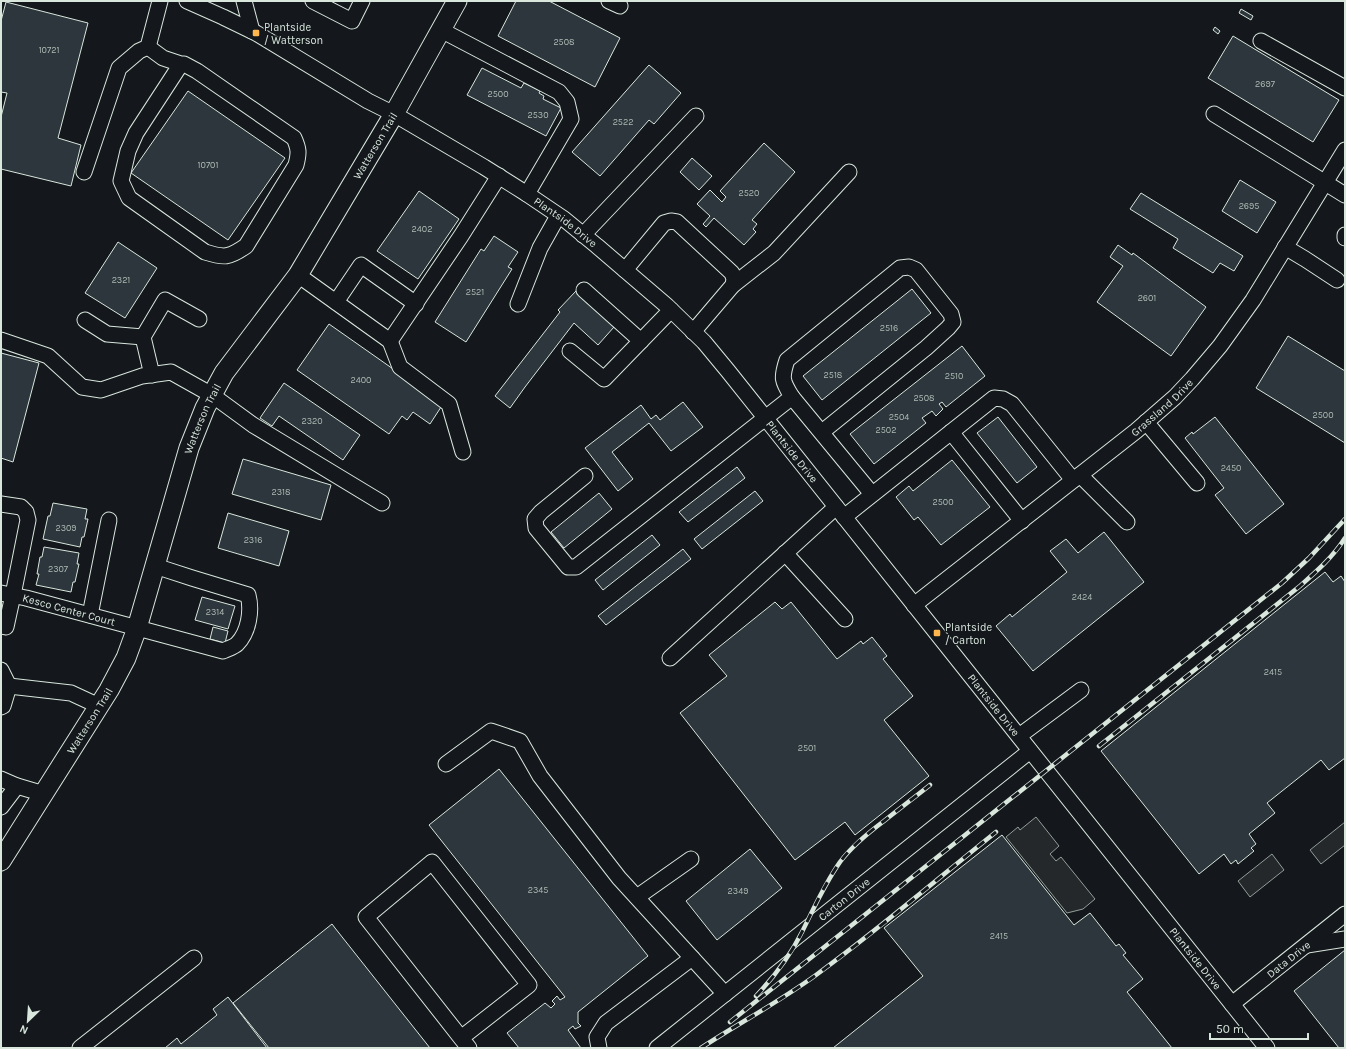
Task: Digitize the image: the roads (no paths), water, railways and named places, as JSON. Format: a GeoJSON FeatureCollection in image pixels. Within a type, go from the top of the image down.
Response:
{"type":"FeatureCollection","features":[{"type":"Feature","properties":{"kind":"main road","name":"Watterson Trail"},"geometry":{"type":"LineString","coordinates":[[1,861],[109,690],[126,658],[137,628],[189,448],[205,408],[224,373],[298,275],[394,114],[456,1]]}},
{"type":"Feature","properties":{"kind":"street"},"geometry":{"type":"LineString","coordinates":[[148,47],[160,1]]}},
{"type":"Feature","properties":{"kind":"street","name":"Plantside Drive"},"geometry":{"type":"LineString","coordinates":[[187,1],[252,31],[368,101],[394,114],[499,176],[527,194],[583,235],[671,310],[709,348],[1267,1048]]}},
{"type":"Feature","properties":{"kind":"street"},"geometry":{"type":"LineString","coordinates":[[244,1],[252,31]]}},
{"type":"Feature","properties":{"kind":"street"},"geometry":{"type":"LineString","coordinates":[[314,1],[352,21],[362,1]]}},
{"type":"Feature","properties":{"kind":"street"},"geometry":{"type":"LineString","coordinates":[[441,30],[559,92],[568,102],[571,119],[527,194]]}},
{"type":"Feature","properties":{"kind":"street"},"geometry":{"type":"LineString","coordinates":[[1261,41],[1345,88]]}},
{"type":"Feature","properties":{"kind":"street"},"geometry":{"type":"LineString","coordinates":[[148,47],[163,58],[181,64],[197,71],[294,138],[298,147],[299,155],[296,165],[246,246],[233,255],[218,256],[205,252],[129,198],[121,181],[128,151],[136,133],[181,64]]}},
{"type":"Feature","properties":{"kind":"street"},"geometry":{"type":"LineString","coordinates":[[84,172],[119,68],[139,51],[148,47]]}},
{"type":"Feature","properties":{"kind":"street"},"geometry":{"type":"LineString","coordinates":[[1214,114],[1345,195]]}},
{"type":"Feature","properties":{"kind":"street"},"geometry":{"type":"LineString","coordinates":[[583,235],[696,116]]}},
{"type":"Feature","properties":{"kind":"street","name":"Grassland Drive"},"geometry":{"type":"LineString","coordinates":[[914,605],[1077,478],[1146,422],[1175,396],[1220,346],[1253,300],[1345,150]]}},
{"type":"Feature","properties":{"kind":"street"},"geometry":{"type":"LineString","coordinates":[[693,332],[733,285],[774,253],[849,172]]}},
{"type":"Feature","properties":{"kind":"street"},"geometry":{"type":"LineString","coordinates":[[390,341],[461,236],[499,176]]}},
{"type":"Feature","properties":{"kind":"street"},"geometry":{"type":"LineString","coordinates":[[518,304],[540,248],[558,216]]}},
{"type":"Feature","properties":{"kind":"street"},"geometry":{"type":"LineString","coordinates":[[625,270],[664,223],[671,221],[677,222],[732,273],[734,279],[733,285]]}},
{"type":"Feature","properties":{"kind":"street"},"geometry":{"type":"LineString","coordinates":[[1285,247],[1337,280]]}},
{"type":"Feature","properties":{"kind":"street"},"geometry":{"type":"LineString","coordinates":[[336,302],[361,265],[416,304]]}},
{"type":"Feature","properties":{"kind":"street"},"geometry":{"type":"LineString","coordinates":[[822,432],[926,348],[953,322],[951,314],[916,270],[909,267],[900,268],[787,360],[783,372],[784,384],[792,397],[872,494]]}},
{"type":"Feature","properties":{"kind":"street"},"geometry":{"type":"LineString","coordinates":[[298,275],[390,341],[400,367],[449,404],[463,452]]}},
{"type":"Feature","properties":{"kind":"street"},"geometry":{"type":"LineString","coordinates":[[584,290],[641,341]]}},
{"type":"Feature","properties":{"kind":"street"},"geometry":{"type":"LineString","coordinates":[[152,375],[143,337],[165,300],[199,319]]}},
{"type":"Feature","properties":{"kind":"street"},"geometry":{"type":"LineString","coordinates":[[570,351],[604,378],[671,310]]}},
{"type":"Feature","properties":{"kind":"street"},"geometry":{"type":"LineString","coordinates":[[85,320],[107,334],[143,337]]}},
{"type":"Feature","properties":{"kind":"street"},"geometry":{"type":"LineString","coordinates":[[1,340],[48,356],[82,387],[101,390],[142,376],[171,372],[212,395],[253,425],[382,503]]}},
{"type":"Feature","properties":{"kind":"street"},"geometry":{"type":"LineString","coordinates":[[585,476],[540,512],[535,519],[536,528],[568,567],[576,567],[792,397]]}},
{"type":"Feature","properties":{"kind":"street"},"geometry":{"type":"LineString","coordinates":[[670,658],[785,553],[840,512],[872,494],[994,398],[1003,399],[1012,404],[1077,478],[1127,522]]}},
{"type":"Feature","properties":{"kind":"street"},"geometry":{"type":"LineString","coordinates":[[1146,422],[1197,483]]}},
{"type":"Feature","properties":{"kind":"street"},"geometry":{"type":"LineString","coordinates":[[951,432],[1022,521]]}},
{"type":"Feature","properties":{"kind":"street"},"geometry":{"type":"LineString","coordinates":[[1,504],[20,507],[26,512],[28,520],[7,594],[6,627],[1,626]]}},
{"type":"Feature","properties":{"kind":"street"},"geometry":{"type":"LineString","coordinates":[[90,615],[109,520]]}},
{"type":"Feature","properties":{"kind":"street"},"geometry":{"type":"LineString","coordinates":[[785,553],[845,619]]}},
{"type":"Feature","properties":{"kind":"street","name":"Kesco Center Court"},"geometry":{"type":"LineString","coordinates":[[7,594],[223,651],[237,645],[246,630],[250,604],[248,595],[155,566]]}},
{"type":"Feature","properties":{"kind":"street"},"geometry":{"type":"LineString","coordinates":[[1,670],[9,686],[3,706],[1,707]]}},
{"type":"Feature","properties":{"kind":"street"},"geometry":{"type":"LineString","coordinates":[[9,686],[71,693],[99,706]]}},
{"type":"Feature","properties":{"kind":"street"},"geometry":{"type":"LineString","coordinates":[[1019,736],[1080,690]]}},
{"type":"Feature","properties":{"kind":"street"},"geometry":{"type":"LineString","coordinates":[[446,764],[491,731],[520,740],[540,776],[619,878],[725,994]]}},
{"type":"Feature","properties":{"kind":"street","name":"Carton Drive"},"geometry":{"type":"LineString","coordinates":[[657,1048],[1030,751]]}},
{"type":"Feature","properties":{"kind":"street"},"geometry":{"type":"LineString","coordinates":[[1,779],[17,786],[44,794]]}},
{"type":"Feature","properties":{"kind":"street"},"geometry":{"type":"LineString","coordinates":[[1,807],[17,786]]}},
{"type":"Feature","properties":{"kind":"street"},"geometry":{"type":"LineString","coordinates":[[637,897],[691,859]]}},
{"type":"Feature","properties":{"kind":"street"},"geometry":{"type":"LineString","coordinates":[[432,862],[529,985],[465,1043],[366,917],[432,862]]}},
{"type":"Feature","properties":{"kind":"street","name":"Data Drive"},"geometry":{"type":"LineString","coordinates":[[1232,1004],[1345,914]]}},
{"type":"Feature","properties":{"kind":"street"},"geometry":{"type":"LineString","coordinates":[[1306,945],[1345,939]]}},
{"type":"Feature","properties":{"kind":"street"},"geometry":{"type":"LineString","coordinates":[[80,1048],[194,958]]}},
{"type":"Feature","properties":{"kind":"street"},"geometry":{"type":"LineString","coordinates":[[599,1048],[597,1037],[606,1023],[692,958]]}},
{"type":"Feature","properties":{"kind":"railway"},"geometry":{"type":"LineString","coordinates":[[730,1022],[1282,583],[1309,558],[1345,519]]}},
{"type":"Feature","properties":{"kind":"railway"},"geometry":{"type":"LineString","coordinates":[[1099,746],[1300,586],[1330,558],[1345,538]]}},
{"type":"Feature","properties":{"kind":"railway"},"geometry":{"type":"LineString","coordinates":[[756,996],[787,958],[824,888],[840,862],[866,835],[930,785]]}},
{"type":"Feature","properties":{"kind":"railway"},"geometry":{"type":"LineString","coordinates":[[701,1048],[816,975],[884,923],[996,832]]}},
{"type":"Feature","properties":{"kind":"place","name":"Plantside / Watterson"},"geometry":{"type":"Point","coordinates":[256,33]}},
{"type":"Feature","properties":{"kind":"place","name":"Plantside / Carton"},"geometry":{"type":"Point","coordinates":[937,633]}}]}
